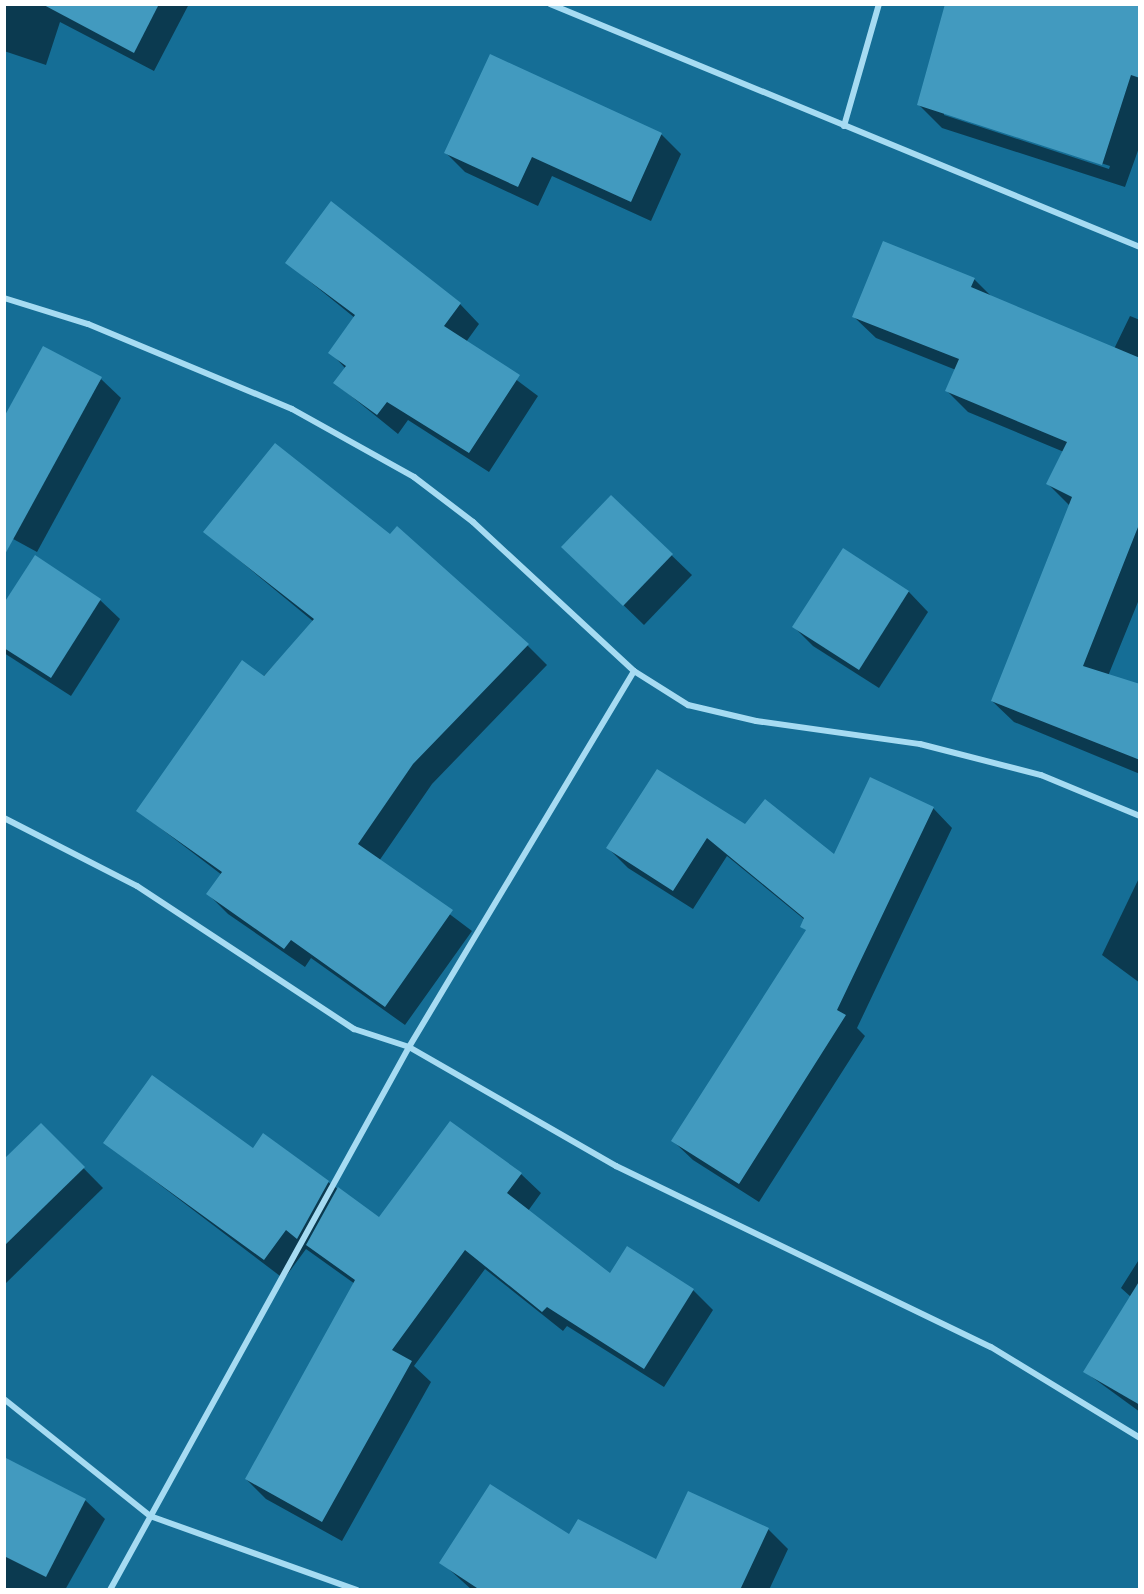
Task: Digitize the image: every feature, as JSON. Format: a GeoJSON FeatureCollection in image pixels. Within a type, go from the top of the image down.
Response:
{"type":"FeatureCollection","features":[{"type":"Feature","properties":{"kind":"street"},"geometry":{"type":"LineString","coordinates":[[550,4],[1140,247]]}},
{"type":"Feature","properties":{"kind":"street"},"geometry":{"type":"LineString","coordinates":[[844,126],[879,4]]}},
{"type":"Feature","properties":{"kind":"street"},"geometry":{"type":"LineString","coordinates":[[4,298],[88,324],[292,409],[414,477],[473,522],[634,671],[688,705],[756,721],[920,744],[1041,775],[1140,816]]}},
{"type":"Feature","properties":{"kind":"street"},"geometry":{"type":"LineString","coordinates":[[110,1590],[409,1047],[634,671]]}},
{"type":"Feature","properties":{"kind":"street"},"geometry":{"type":"LineString","coordinates":[[4,818],[137,886],[354,1029],[409,1047],[616,1166],[991,1347],[1140,1438]]}},
{"type":"Feature","properties":{"kind":"street"},"geometry":{"type":"LineString","coordinates":[[4,1399],[150,1516],[357,1590]]}},
{"type":"Feature","properties":{"kind":"building"},"geometry":{"type":"Polygon","coordinates":[[[42,4],[159,4],[134,53],[42,4]]]}},
{"type":"Feature","properties":{"kind":"building"},"geometry":{"type":"Polygon","coordinates":[[[945,4],[1140,4],[1140,78],[1131,75],[1102,165],[917,105],[945,4]]]}},
{"type":"Feature","properties":{"kind":"building"},"geometry":{"type":"Polygon","coordinates":[[[490,54],[662,133],[631,202],[532,157],[518,187],[444,153],[490,54]]]}},
{"type":"Feature","properties":{"kind":"building"},"geometry":{"type":"Polygon","coordinates":[[[331,201],[461,303],[444,326],[520,375],[469,453],[387,402],[377,415],[333,383],[346,366],[328,353],[355,315],[285,263],[331,201]]]}},
{"type":"Feature","properties":{"kind":"building"},"geometry":{"type":"Polygon","coordinates":[[[883,241],[975,278],[971,287],[1140,358],[1140,522],[1083,666],[1140,684],[1140,760],[991,701],[1072,497],[1046,484],[1067,442],[945,391],[959,359],[852,317],[883,241]]]}},
{"type":"Feature","properties":{"kind":"building"},"geometry":{"type":"Polygon","coordinates":[[[43,346],[102,377],[4,556],[4,417],[43,346]]]}},
{"type":"Feature","properties":{"kind":"building"},"geometry":{"type":"Polygon","coordinates":[[[275,443],[390,534],[397,526],[529,644],[413,764],[358,844],[453,910],[385,1007],[291,940],[284,949],[206,894],[222,872],[136,811],[242,660],[264,676],[314,619],[203,532],[275,443]]]}},
{"type":"Feature","properties":{"kind":"building"},"geometry":{"type":"Polygon","coordinates":[[[611,495],[673,554],[623,606],[561,547],[611,495]]]}},
{"type":"Feature","properties":{"kind":"building"},"geometry":{"type":"Polygon","coordinates":[[[843,548],[909,591],[859,670],[792,627],[843,548]]]}},
{"type":"Feature","properties":{"kind":"building"},"geometry":{"type":"Polygon","coordinates":[[[35,555],[101,599],[51,678],[4,648],[4,603],[35,555]]]}},
{"type":"Feature","properties":{"kind":"building"},"geometry":{"type":"Polygon","coordinates":[[[657,769],[745,824],[765,799],[834,854],[870,777],[934,807],[837,1010],[846,1015],[739,1184],[671,1141],[806,930],[800,927],[804,918],[707,838],[673,891],[606,848],[657,769]]]}},
{"type":"Feature","properties":{"kind":"building"},"geometry":{"type":"Polygon","coordinates":[[[152,1075],[253,1148],[263,1133],[329,1181],[297,1239],[286,1230],[264,1260],[103,1143],[152,1075]]]}},
{"type":"Feature","properties":{"kind":"building"},"geometry":{"type":"Polygon","coordinates":[[[450,1121],[522,1173],[507,1193],[610,1273],[627,1246],[694,1289],[644,1369],[547,1307],[542,1312],[465,1250],[392,1350],[412,1361],[322,1522],[245,1479],[355,1280],[306,1245],[338,1187],[379,1217],[450,1121]]]}},
{"type":"Feature","properties":{"kind":"building"},"geometry":{"type":"Polygon","coordinates":[[[41,1123],[85,1167],[4,1246],[4,1159],[41,1123]]]}},
{"type":"Feature","properties":{"kind":"building"},"geometry":{"type":"Polygon","coordinates":[[[1140,1280],[1140,1405],[1083,1372],[1140,1280]]]}},
{"type":"Feature","properties":{"kind":"building"},"geometry":{"type":"Polygon","coordinates":[[[4,1457],[86,1499],[46,1577],[4,1556],[4,1457]]]}},
{"type":"Feature","properties":{"kind":"building"},"geometry":{"type":"Polygon","coordinates":[[[490,1484],[569,1534],[578,1519],[656,1559],[688,1491],[769,1528],[740,1590],[480,1590],[439,1563],[490,1484]]]}}]}
